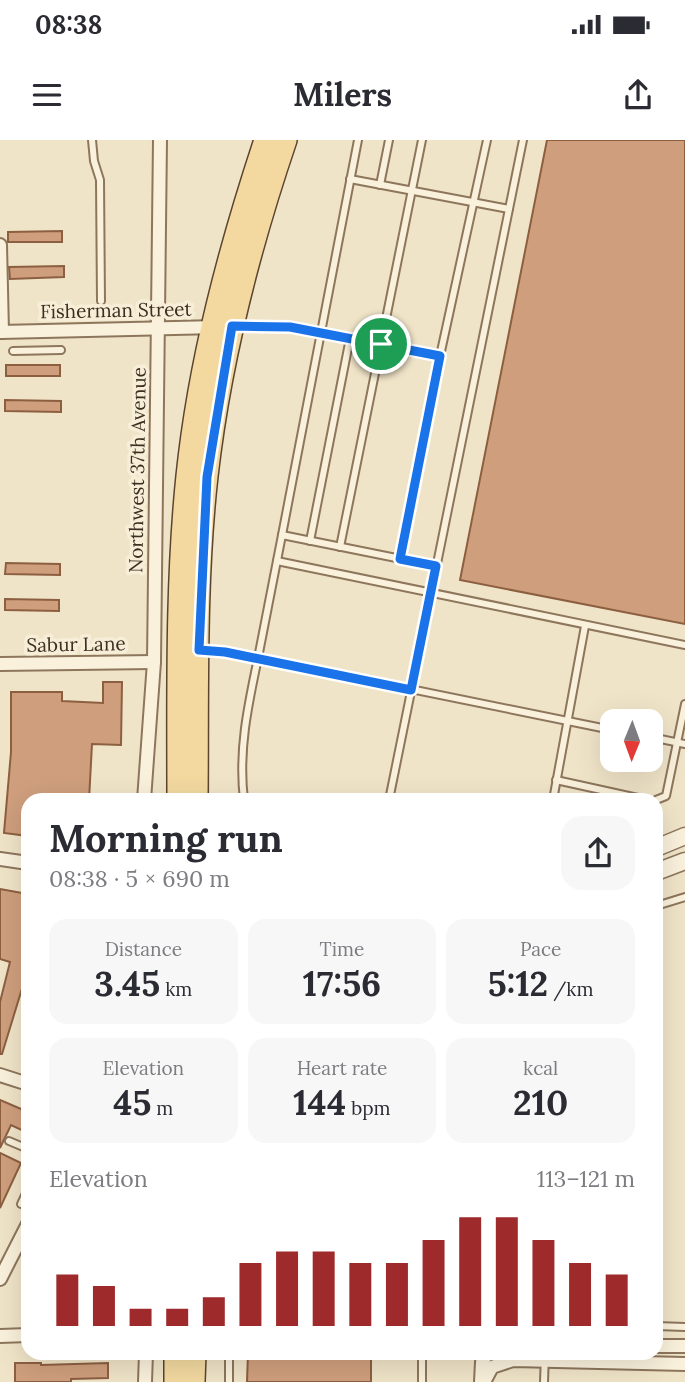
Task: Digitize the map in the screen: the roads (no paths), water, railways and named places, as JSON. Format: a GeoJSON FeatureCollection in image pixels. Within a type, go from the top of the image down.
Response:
{"type":"FeatureCollection","features":[{"type":"Feature","properties":{"kind":"main road"},"geometry":{"type":"LineString","coordinates":[[197,793],[199,650],[207,477],[222,327],[240,216],[265,140]]}},
{"type":"Feature","properties":{"kind":"main road"},"geometry":{"type":"LineString","coordinates":[[178,793],[179,590],[182,530],[196,407],[286,140]]}},
{"type":"Feature","properties":{"kind":"main road"},"geometry":{"type":"LineString","coordinates":[[175,1360],[175,1382]]}},
{"type":"Feature","properties":{"kind":"main road"},"geometry":{"type":"LineString","coordinates":[[194,1360],[194,1382]]}},
{"type":"Feature","properties":{"kind":"street","name":"Northwest 37th Avenue"},"geometry":{"type":"LineString","coordinates":[[144,793],[153,662],[159,329],[159,140]]}},
{"type":"Feature","properties":{"kind":"street"},"geometry":{"type":"LineString","coordinates":[[0,245],[1,332]]}},
{"type":"Feature","properties":{"kind":"street","name":"Fisherman Street"},"geometry":{"type":"LineString","coordinates":[[1,332],[222,327]]}},
{"type":"Feature","properties":{"kind":"street","name":"Sabur Lane"},"geometry":{"type":"LineString","coordinates":[[0,664],[153,662]]}},
{"type":"Feature","properties":{"kind":"street"},"geometry":{"type":"LineString","coordinates":[[663,845],[685,836]]}},
{"type":"Feature","properties":{"kind":"street"},"geometry":{"type":"LineString","coordinates":[[0,859],[21,862]]}},
{"type":"Feature","properties":{"kind":"street"},"geometry":{"type":"LineString","coordinates":[[663,869],[685,861]]}},
{"type":"Feature","properties":{"kind":"street"},"geometry":{"type":"LineString","coordinates":[[0,1075],[21,1082]]}},
{"type":"Feature","properties":{"kind":"street"},"geometry":{"type":"LineString","coordinates":[[0,1279],[21,1238]]}},
{"type":"Feature","properties":{"kind":"street"},"geometry":{"type":"LineString","coordinates":[[0,1336],[21,1335]]}},
{"type":"Feature","properties":{"kind":"street"},"geometry":{"type":"LineString","coordinates":[[663,1346],[685,1346]]}},
{"type":"Feature","properties":{"kind":"street"},"geometry":{"type":"LineString","coordinates":[[145,1382],[146,1360]]}},
{"type":"Feature","properties":{"kind":"street"},"geometry":{"type":"LineString","coordinates":[[482,1382],[483,1360]]}},
{"type":"Feature","properties":{"kind":"street"},"geometry":{"type":"LineString","coordinates":[[482,1382],[492,1367],[502,1362],[519,1360]]}},
{"type":"Feature","properties":{"kind":"street"},"geometry":{"type":"LineString","coordinates":[[605,1360],[685,1364]]}},
{"type":"Feature","properties":{"kind":"lane"},"geometry":{"type":"LineString","coordinates":[[92,140],[93,161],[100,180],[101,300]]}},
{"type":"Feature","properties":{"kind":"lane"},"geometry":{"type":"LineString","coordinates":[[243,793],[244,721],[358,140]]}},
{"type":"Feature","properties":{"kind":"lane"},"geometry":{"type":"LineString","coordinates":[[380,185],[389,140]]}},
{"type":"Feature","properties":{"kind":"lane"},"geometry":{"type":"LineString","coordinates":[[340,547],[422,140]]}},
{"type":"Feature","properties":{"kind":"lane"},"geometry":{"type":"LineString","coordinates":[[400,559],[486,140]]}},
{"type":"Feature","properties":{"kind":"lane"},"geometry":{"type":"LineString","coordinates":[[390,793],[523,140]]}},
{"type":"Feature","properties":{"kind":"lane"},"geometry":{"type":"LineString","coordinates":[[350,180],[509,209]]}},
{"type":"Feature","properties":{"kind":"lane"},"geometry":{"type":"LineString","coordinates":[[222,327],[290,327],[440,356]]}},
{"type":"Feature","properties":{"kind":"lane"},"geometry":{"type":"LineString","coordinates":[[36,331],[36,350]]}},
{"type":"Feature","properties":{"kind":"lane"},"geometry":{"type":"LineString","coordinates":[[310,541],[350,338]]}},
{"type":"Feature","properties":{"kind":"lane"},"geometry":{"type":"LineString","coordinates":[[13,351],[61,350]]}},
{"type":"Feature","properties":{"kind":"lane"},"geometry":{"type":"LineString","coordinates":[[282,535],[436,566]]}},
{"type":"Feature","properties":{"kind":"lane"},"geometry":{"type":"LineString","coordinates":[[277,561],[685,645]]}},
{"type":"Feature","properties":{"kind":"lane"},"geometry":{"type":"LineString","coordinates":[[554,793],[585,626]]}},
{"type":"Feature","properties":{"kind":"lane"},"geometry":{"type":"LineString","coordinates":[[199,650],[258,658],[600,728]]}},
{"type":"Feature","properties":{"kind":"lane"},"geometry":{"type":"LineString","coordinates":[[663,797],[666,796],[681,743],[685,704]]}},
{"type":"Feature","properties":{"kind":"lane"},"geometry":{"type":"LineString","coordinates":[[663,739],[681,743]]}},
{"type":"Feature","properties":{"kind":"lane"},"geometry":{"type":"LineString","coordinates":[[556,780],[615,793]]}},
{"type":"Feature","properties":{"kind":"lane"},"geometry":{"type":"LineString","coordinates":[[663,904],[685,897]]}},
{"type":"Feature","properties":{"kind":"lane"},"geometry":{"type":"LineString","coordinates":[[9,1140],[21,1146]]}},
{"type":"Feature","properties":{"kind":"lane"},"geometry":{"type":"LineString","coordinates":[[663,1326],[685,1327]]}},
{"type":"Feature","properties":{"kind":"lane"},"geometry":{"type":"LineString","coordinates":[[229,1360],[229,1382]]}},
{"type":"Feature","properties":{"kind":"lane"},"geometry":{"type":"LineString","coordinates":[[422,1360],[422,1382]]}},
{"type":"Feature","properties":{"kind":"lane"},"geometry":{"type":"LineString","coordinates":[[544,1382],[545,1360]]}}]}
